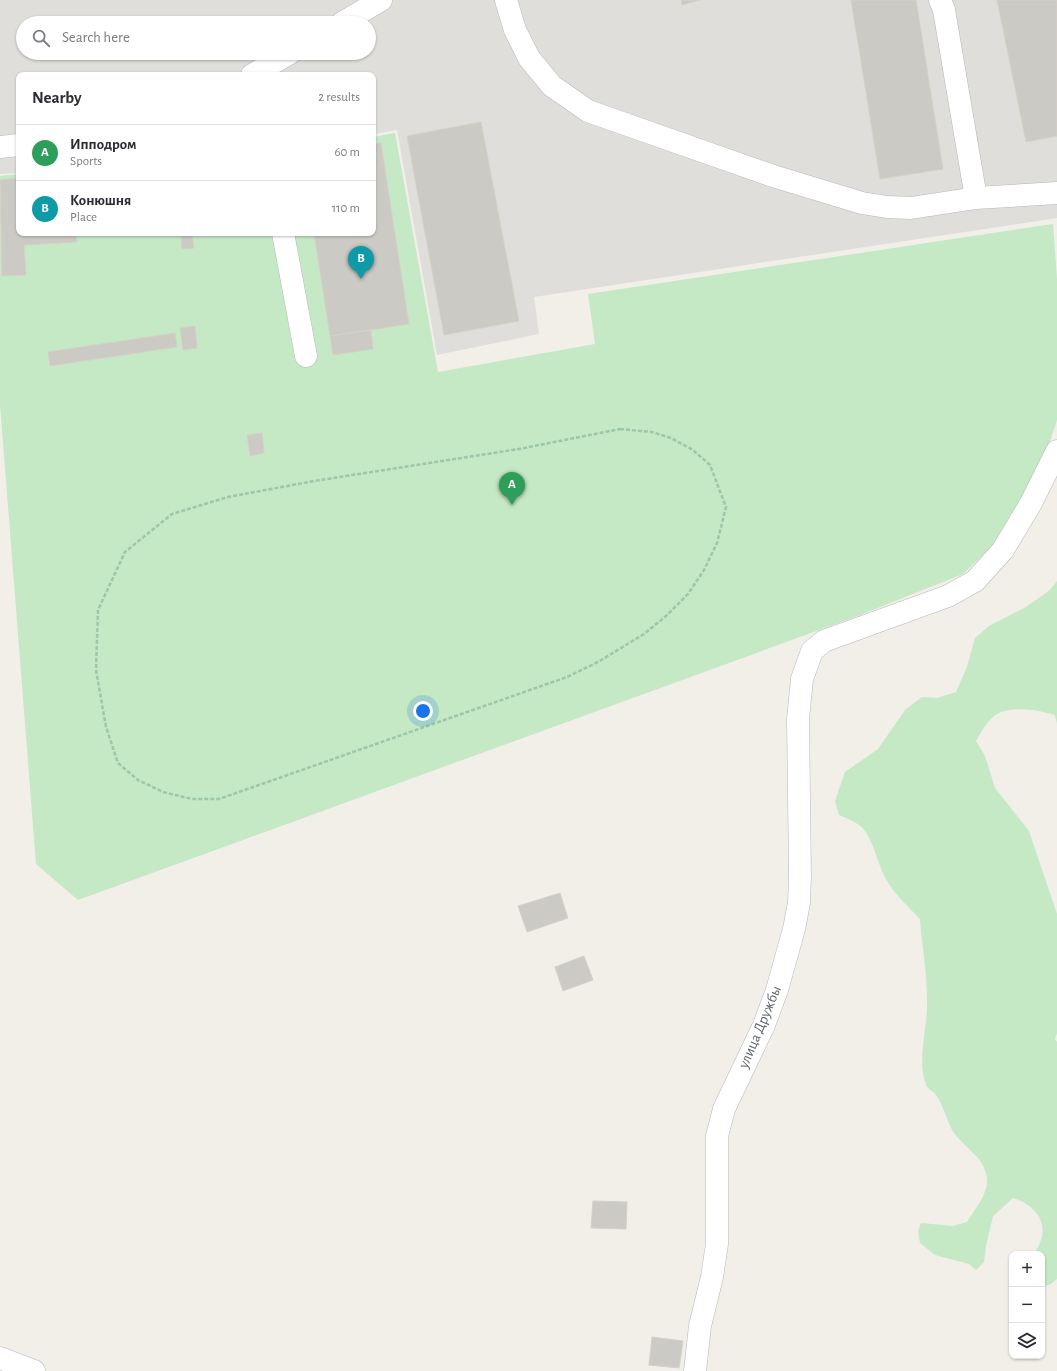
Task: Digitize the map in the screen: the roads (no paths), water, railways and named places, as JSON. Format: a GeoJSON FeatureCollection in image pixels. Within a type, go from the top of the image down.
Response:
{"type":"FeatureCollection","features":[{"type":"Feature","properties":{"kind":"street"},"geometry":{"type":"LineString","coordinates":[[354,16],[381,0]]}},
{"type":"Feature","properties":{"kind":"street"},"geometry":{"type":"LineString","coordinates":[[506,0],[515,30],[529,58],[552,86],[588,111],[773,176],[862,203],[887,207],[911,208],[976,198],[1057,193]]}},
{"type":"Feature","properties":{"kind":"street"},"geometry":{"type":"LineString","coordinates":[[940,0],[944,10],[976,198]]}},
{"type":"Feature","properties":{"kind":"street"},"geometry":{"type":"LineString","coordinates":[[258,72],[278,60]]}},
{"type":"Feature","properties":{"kind":"street"},"geometry":{"type":"LineString","coordinates":[[0,147],[16,145]]}},
{"type":"Feature","properties":{"kind":"street"},"geometry":{"type":"LineString","coordinates":[[284,236],[306,356]]}},
{"type":"Feature","properties":{"kind":"street","name":"улица Дружбы"},"geometry":{"type":"LineString","coordinates":[[695,1371],[700,1326],[712,1277],[717,1244],[717,1136],[724,1110],[764,1025],[777,990],[794,929],[799,903],[798,719],[802,679],[812,651],[824,641],[948,596],[975,581],[1003,550],[1057,451]]}},
{"type":"Feature","properties":{"kind":"street"},"geometry":{"type":"LineString","coordinates":[[0,1358],[34,1371]]}},
{"type":"Feature","properties":{"kind":"place","name":"Конюшня"},"geometry":{"type":"Point","coordinates":[361,279]}},
{"type":"Feature","properties":{"kind":"place","name":"Ипподром"},"geometry":{"type":"Point","coordinates":[512,505]}}]}
